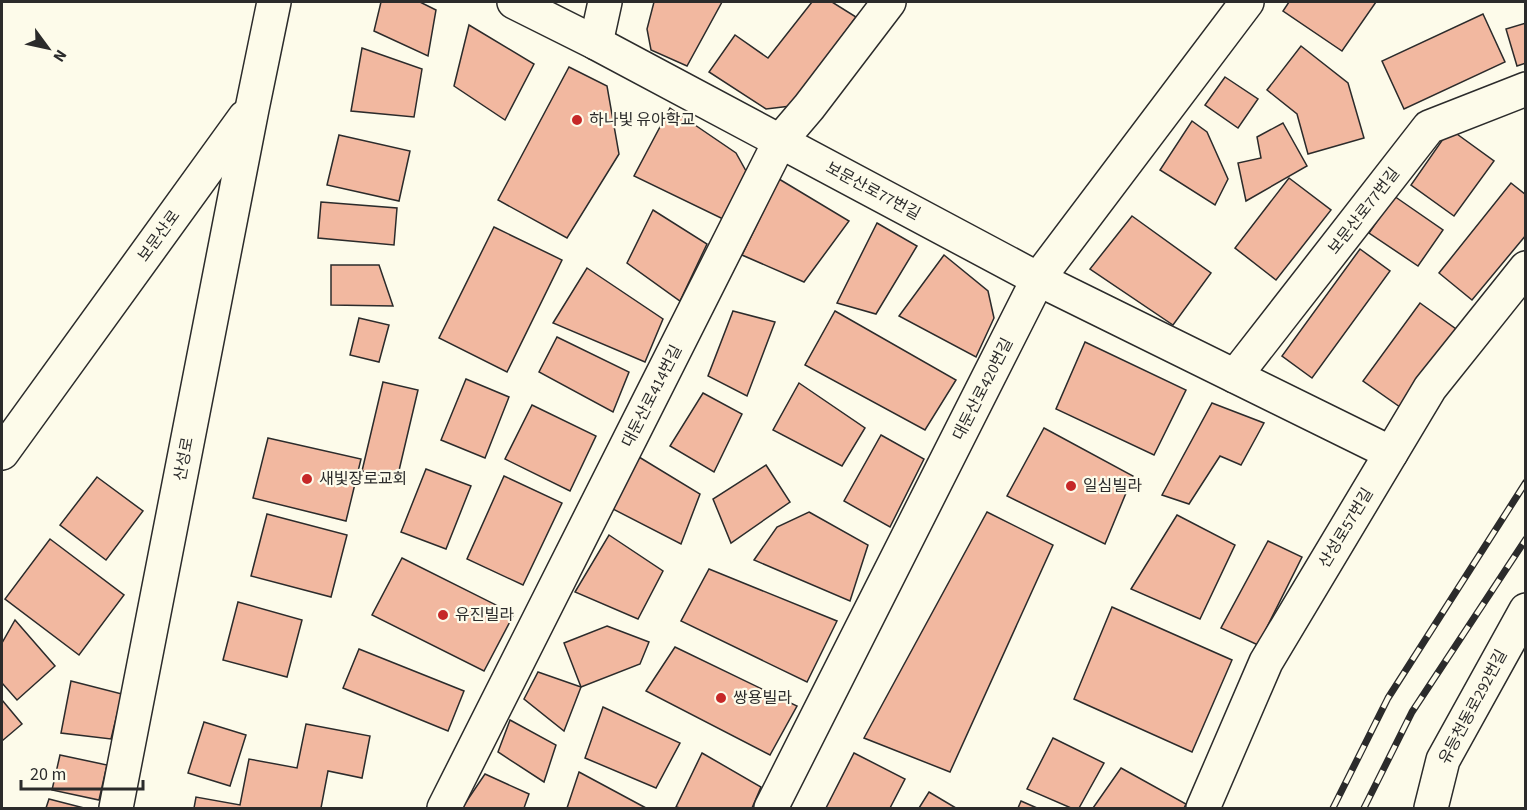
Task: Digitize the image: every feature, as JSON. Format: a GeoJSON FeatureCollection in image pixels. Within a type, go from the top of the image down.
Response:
{"type":"FeatureCollection","features":[{"type":"Feature","properties":{"kind":"street","name":"보문산로"},"geometry":{"type":"LineString","coordinates":[[2,453],[252,109],[274,2]]}},
{"type":"Feature","properties":{"kind":"street","name":"보문산로77번길"},"geometry":{"type":"LineString","coordinates":[[514,2],[596,43],[1038,279],[1391,453]]}},
{"type":"Feature","properties":{"kind":"street"},"geometry":{"type":"LineString","coordinates":[[596,43],[605,2]]}},
{"type":"Feature","properties":{"kind":"street","name":"대둔산로414번길"},"geometry":{"type":"LineString","coordinates":[[444,808],[780,141],[889,2]]}},
{"type":"Feature","properties":{"kind":"street","name":"대둔산로420번길"},"geometry":{"type":"LineString","coordinates":[[771,808],[1038,279],[1247,2]]}},
{"type":"Feature","properties":{"kind":"street","name":"보문산로77번길"},"geometry":{"type":"LineString","coordinates":[[1235,376],[1429,127],[1526,89]]}},
{"type":"Feature","properties":{"kind":"street","name":"산성로"},"geometry":{"type":"LineString","coordinates":[[116,808],[252,109]]}},
{"type":"Feature","properties":{"kind":"street","name":"산성로57번길"},"geometry":{"type":"LineString","coordinates":[[1203,808],[1266,662],[1391,453],[1430,388],[1526,268]]}},
{"type":"Feature","properties":{"kind":"street","name":"유등천동로292번길"},"geometry":{"type":"LineString","coordinates":[[1431,808],[1443,760],[1526,610]]}},
{"type":"Feature","properties":{"kind":"building"},"geometry":{"type":"Polygon","coordinates":[[[381,2],[420,2],[436,10],[428,56],[374,31],[381,2]]]}},
{"type":"Feature","properties":{"kind":"building"},"geometry":{"type":"Polygon","coordinates":[[[654,2],[722,2],[687,66],[651,50],[647,29],[654,2]]]}},
{"type":"Feature","properties":{"kind":"building"},"geometry":{"type":"Polygon","coordinates":[[[812,2],[832,2],[856,17],[791,106],[766,109],[709,72],[735,35],[768,58],[812,2]]]}},
{"type":"Feature","properties":{"kind":"building"},"geometry":{"type":"Polygon","coordinates":[[[1289,2],[1376,2],[1342,51],[1283,11],[1289,2]]]}},
{"type":"Feature","properties":{"kind":"building"},"geometry":{"type":"Polygon","coordinates":[[[1483,14],[1505,62],[1404,109],[1382,61],[1483,14]]]}},
{"type":"Feature","properties":{"kind":"building"},"geometry":{"type":"Polygon","coordinates":[[[1526,23],[1526,63],[1517,66],[1506,29],[1526,23]]]}},
{"type":"Feature","properties":{"kind":"building"},"geometry":{"type":"Polygon","coordinates":[[[469,25],[534,64],[505,120],[454,86],[469,25]]]}},
{"type":"Feature","properties":{"kind":"building"},"geometry":{"type":"Polygon","coordinates":[[[1301,46],[1348,83],[1364,138],[1308,154],[1297,114],[1267,90],[1301,46]]]}},
{"type":"Feature","properties":{"kind":"building"},"geometry":{"type":"Polygon","coordinates":[[[362,48],[422,69],[414,117],[351,111],[362,48]]]}},
{"type":"Feature","properties":{"kind":"building","name":"하나빛 유아학교"},"geometry":{"type":"Polygon","coordinates":[[[569,67],[607,86],[619,154],[567,238],[498,200],[569,67]]]}},
{"type":"Feature","properties":{"kind":"building"},"geometry":{"type":"Polygon","coordinates":[[[1225,77],[1258,99],[1238,128],[1205,105],[1225,77]]]}},
{"type":"Feature","properties":{"kind":"building"},"geometry":{"type":"Polygon","coordinates":[[[670,108],[736,153],[746,171],[723,219],[634,176],[670,108]]]}},
{"type":"Feature","properties":{"kind":"building"},"geometry":{"type":"Polygon","coordinates":[[[1192,121],[1207,132],[1228,179],[1215,205],[1160,170],[1192,121]]]}},
{"type":"Feature","properties":{"kind":"building"},"geometry":{"type":"Polygon","coordinates":[[[1283,123],[1307,166],[1246,201],[1238,163],[1261,158],[1257,137],[1283,123]]]}},
{"type":"Feature","properties":{"kind":"building"},"geometry":{"type":"Polygon","coordinates":[[[1450,129],[1494,161],[1454,216],[1411,185],[1450,129]]]}},
{"type":"Feature","properties":{"kind":"building"},"geometry":{"type":"Polygon","coordinates":[[[339,135],[410,151],[399,201],[327,185],[339,135]]]}},
{"type":"Feature","properties":{"kind":"building"},"geometry":{"type":"Polygon","coordinates":[[[1289,178],[1331,210],[1276,280],[1235,248],[1289,178]]]}},
{"type":"Feature","properties":{"kind":"building"},"geometry":{"type":"Polygon","coordinates":[[[779,179],[849,221],[804,282],[742,255],[779,179]]]}},
{"type":"Feature","properties":{"kind":"building"},"geometry":{"type":"Polygon","coordinates":[[[1511,183],[1526,195],[1526,235],[1472,300],[1439,273],[1511,183]]]}},
{"type":"Feature","properties":{"kind":"building"},"geometry":{"type":"Polygon","coordinates":[[[1394,196],[1443,230],[1418,266],[1369,233],[1394,196]]]}},
{"type":"Feature","properties":{"kind":"building"},"geometry":{"type":"Polygon","coordinates":[[[321,202],[397,208],[394,245],[318,238],[321,202]]]}},
{"type":"Feature","properties":{"kind":"building"},"geometry":{"type":"Polygon","coordinates":[[[653,210],[707,244],[680,301],[627,263],[653,210]]]}},
{"type":"Feature","properties":{"kind":"building"},"geometry":{"type":"Polygon","coordinates":[[[1132,216],[1211,273],[1173,325],[1090,269],[1132,216]]]}},
{"type":"Feature","properties":{"kind":"building"},"geometry":{"type":"Polygon","coordinates":[[[877,223],[917,246],[876,314],[837,303],[877,223]]]}},
{"type":"Feature","properties":{"kind":"building"},"geometry":{"type":"Polygon","coordinates":[[[494,227],[562,260],[507,372],[439,338],[494,227]]]}},
{"type":"Feature","properties":{"kind":"building"},"geometry":{"type":"Polygon","coordinates":[[[1360,249],[1390,271],[1312,378],[1282,356],[1360,249]]]}},
{"type":"Feature","properties":{"kind":"building"},"geometry":{"type":"Polygon","coordinates":[[[944,255],[988,291],[994,318],[976,357],[899,316],[944,255]]]}},
{"type":"Feature","properties":{"kind":"building"},"geometry":{"type":"Polygon","coordinates":[[[331,265],[379,265],[393,306],[331,305],[331,265]]]}},
{"type":"Feature","properties":{"kind":"building"},"geometry":{"type":"Polygon","coordinates":[[[587,268],[663,319],[645,362],[553,323],[587,268]]]}},
{"type":"Feature","properties":{"kind":"building"},"geometry":{"type":"Polygon","coordinates":[[[1420,303],[1456,329],[1400,407],[1363,381],[1420,303]]]}},
{"type":"Feature","properties":{"kind":"building"},"geometry":{"type":"Polygon","coordinates":[[[733,311],[775,322],[747,396],[708,376],[733,311]]]}},
{"type":"Feature","properties":{"kind":"building"},"geometry":{"type":"Polygon","coordinates":[[[835,311],[956,380],[925,430],[805,365],[835,311]]]}},
{"type":"Feature","properties":{"kind":"building"},"geometry":{"type":"Polygon","coordinates":[[[359,318],[389,325],[379,362],[350,355],[359,318]]]}},
{"type":"Feature","properties":{"kind":"building"},"geometry":{"type":"Polygon","coordinates":[[[557,337],[629,372],[613,412],[539,372],[557,337]]]}},
{"type":"Feature","properties":{"kind":"building"},"geometry":{"type":"Polygon","coordinates":[[[1085,342],[1186,390],[1154,455],[1056,409],[1085,342]]]}},
{"type":"Feature","properties":{"kind":"building"},"geometry":{"type":"Polygon","coordinates":[[[466,379],[509,397],[485,458],[441,440],[466,379]]]}},
{"type":"Feature","properties":{"kind":"building"},"geometry":{"type":"Polygon","coordinates":[[[383,382],[418,390],[397,479],[362,471],[383,382]]]}},
{"type":"Feature","properties":{"kind":"building"},"geometry":{"type":"Polygon","coordinates":[[[799,383],[865,428],[842,466],[773,430],[799,383]]]}},
{"type":"Feature","properties":{"kind":"building"},"geometry":{"type":"Polygon","coordinates":[[[703,393],[742,414],[714,472],[670,446],[703,393]]]}},
{"type":"Feature","properties":{"kind":"building"},"geometry":{"type":"Polygon","coordinates":[[[1212,403],[1264,423],[1241,465],[1220,456],[1189,504],[1162,495],[1212,403]]]}},
{"type":"Feature","properties":{"kind":"building"},"geometry":{"type":"Polygon","coordinates":[[[532,405],[596,436],[570,491],[505,459],[532,405]]]}},
{"type":"Feature","properties":{"kind":"building","name":"일심빌라"},"geometry":{"type":"Polygon","coordinates":[[[1044,428],[1133,476],[1105,544],[1007,496],[1044,428]]]}},
{"type":"Feature","properties":{"kind":"building"},"geometry":{"type":"Polygon","coordinates":[[[881,435],[924,459],[890,527],[844,501],[881,435]]]}},
{"type":"Feature","properties":{"kind":"building","name":"새빛장로교회"},"geometry":{"type":"Polygon","coordinates":[[[268,438],[361,459],[346,521],[253,498],[268,438]]]}},
{"type":"Feature","properties":{"kind":"building"},"geometry":{"type":"Polygon","coordinates":[[[639,457],[700,494],[681,544],[611,508],[639,457]]]}},
{"type":"Feature","properties":{"kind":"building"},"geometry":{"type":"Polygon","coordinates":[[[766,465],[790,502],[731,543],[713,499],[766,465]]]}},
{"type":"Feature","properties":{"kind":"building"},"geometry":{"type":"Polygon","coordinates":[[[426,469],[471,486],[446,549],[401,532],[426,469]]]}},
{"type":"Feature","properties":{"kind":"building"},"geometry":{"type":"Polygon","coordinates":[[[504,476],[562,503],[523,585],[467,559],[504,476]]]}},
{"type":"Feature","properties":{"kind":"building"},"geometry":{"type":"Polygon","coordinates":[[[97,477],[143,511],[106,560],[60,525],[97,477]]]}},
{"type":"Feature","properties":{"kind":"building"},"geometry":{"type":"Polygon","coordinates":[[[809,512],[868,545],[850,601],[754,560],[777,527],[809,512]]]}},
{"type":"Feature","properties":{"kind":"building"},"geometry":{"type":"Polygon","coordinates":[[[987,512],[1053,545],[950,772],[864,738],[987,512]]]}},
{"type":"Feature","properties":{"kind":"building"},"geometry":{"type":"Polygon","coordinates":[[[267,514],[347,535],[331,597],[251,576],[267,514]]]}},
{"type":"Feature","properties":{"kind":"building"},"geometry":{"type":"Polygon","coordinates":[[[1177,515],[1235,545],[1200,619],[1131,589],[1177,515]]]}},
{"type":"Feature","properties":{"kind":"building"},"geometry":{"type":"Polygon","coordinates":[[[609,535],[663,571],[638,619],[575,592],[609,535]]]}},
{"type":"Feature","properties":{"kind":"building"},"geometry":{"type":"Polygon","coordinates":[[[50,539],[124,595],[79,655],[5,599],[50,539]]]}},
{"type":"Feature","properties":{"kind":"building"},"geometry":{"type":"Polygon","coordinates":[[[1268,541],[1302,557],[1258,645],[1221,628],[1268,541]]]}},
{"type":"Feature","properties":{"kind":"building","name":"유진빌라"},"geometry":{"type":"Polygon","coordinates":[[[402,558],[514,614],[484,671],[372,615],[402,558]]]}},
{"type":"Feature","properties":{"kind":"building"},"geometry":{"type":"Polygon","coordinates":[[[709,569],[837,621],[807,682],[681,621],[709,569]]]}},
{"type":"Feature","properties":{"kind":"building"},"geometry":{"type":"Polygon","coordinates":[[[238,602],[302,620],[287,677],[223,660],[238,602]]]}},
{"type":"Feature","properties":{"kind":"building"},"geometry":{"type":"Polygon","coordinates":[[[1112,607],[1232,660],[1192,752],[1074,699],[1112,607]]]}},
{"type":"Feature","properties":{"kind":"building"},"geometry":{"type":"Polygon","coordinates":[[[15,620],[55,666],[17,700],[2,683],[2,643],[15,620]]]}},
{"type":"Feature","properties":{"kind":"building"},"geometry":{"type":"Polygon","coordinates":[[[607,626],[649,642],[640,664],[581,687],[564,643],[607,626]]]}},
{"type":"Feature","properties":{"kind":"building","name":"쌍용빌라"},"geometry":{"type":"Polygon","coordinates":[[[675,647],[797,706],[770,755],[646,691],[675,647]]]}},
{"type":"Feature","properties":{"kind":"building"},"geometry":{"type":"Polygon","coordinates":[[[359,649],[464,691],[448,731],[343,688],[359,649]]]}},
{"type":"Feature","properties":{"kind":"building"},"geometry":{"type":"Polygon","coordinates":[[[538,672],[581,687],[564,731],[524,699],[538,672]]]}},
{"type":"Feature","properties":{"kind":"building"},"geometry":{"type":"Polygon","coordinates":[[[71,681],[122,694],[111,739],[61,733],[71,681]]]}},
{"type":"Feature","properties":{"kind":"building"},"geometry":{"type":"Polygon","coordinates":[[[2,700],[22,724],[2,741],[2,700]]]}},
{"type":"Feature","properties":{"kind":"building"},"geometry":{"type":"Polygon","coordinates":[[[603,707],[680,743],[656,788],[585,758],[603,707]]]}},
{"type":"Feature","properties":{"kind":"building"},"geometry":{"type":"Polygon","coordinates":[[[510,720],[556,745],[544,782],[498,752],[510,720]]]}},
{"type":"Feature","properties":{"kind":"building"},"geometry":{"type":"Polygon","coordinates":[[[204,722],[246,735],[230,786],[188,773],[204,722]]]}},
{"type":"Feature","properties":{"kind":"building"},"geometry":{"type":"Polygon","coordinates":[[[306,724],[370,736],[362,778],[328,771],[321,808],[194,808],[196,797],[240,805],[249,759],[297,768],[306,724]]]}},
{"type":"Feature","properties":{"kind":"building"},"geometry":{"type":"Polygon","coordinates":[[[1053,738],[1104,763],[1079,808],[1071,808],[1027,789],[1053,738]]]}},
{"type":"Feature","properties":{"kind":"building"},"geometry":{"type":"Polygon","coordinates":[[[702,753],[761,787],[752,808],[676,807],[702,753]]]}},
{"type":"Feature","properties":{"kind":"building"},"geometry":{"type":"Polygon","coordinates":[[[854,753],[905,779],[890,808],[826,808],[854,753]]]}},
{"type":"Feature","properties":{"kind":"building"},"geometry":{"type":"Polygon","coordinates":[[[60,755],[107,765],[99,800],[52,790],[60,755]]]}},
{"type":"Feature","properties":{"kind":"building"},"geometry":{"type":"Polygon","coordinates":[[[1121,768],[1186,804],[1184,808],[1093,808],[1121,768]]]}},
{"type":"Feature","properties":{"kind":"building"},"geometry":{"type":"Polygon","coordinates":[[[579,772],[646,808],[567,808],[579,772]]]}},
{"type":"Feature","properties":{"kind":"building"},"geometry":{"type":"Polygon","coordinates":[[[485,774],[529,794],[524,808],[462,808],[485,774]]]}},
{"type":"Feature","properties":{"kind":"building"},"geometry":{"type":"Polygon","coordinates":[[[929,792],[956,808],[919,808],[929,792]]]}},
{"type":"Feature","properties":{"kind":"building"},"geometry":{"type":"Polygon","coordinates":[[[49,799],[84,808],[46,808],[49,799]]]}},
{"type":"Feature","properties":{"kind":"building"},"geometry":{"type":"Polygon","coordinates":[[[1021,801],[1037,808],[1018,808],[1021,801]]]}},
{"type":"Feature","properties":{"kind":"railway"},"geometry":{"type":"LineString","coordinates":[[1333,808],[1388,698],[1526,482]]}},
{"type":"Feature","properties":{"kind":"railway"},"geometry":{"type":"LineString","coordinates":[[1364,808],[1412,712],[1526,539]]}},
{"type":"Feature","properties":{"kind":"place","name":"하나빛 유아학교"},"geometry":{"type":"Point","coordinates":[577,120]}},
{"type":"Feature","properties":{"kind":"place","name":"새빛장로교회"},"geometry":{"type":"Point","coordinates":[307,479]}},
{"type":"Feature","properties":{"kind":"place","name":"일심빌라"},"geometry":{"type":"Point","coordinates":[1071,486]}},
{"type":"Feature","properties":{"kind":"place","name":"유진빌라"},"geometry":{"type":"Point","coordinates":[443,615]}},
{"type":"Feature","properties":{"kind":"place","name":"쌍용빌라"},"geometry":{"type":"Point","coordinates":[721,698]}}]}
